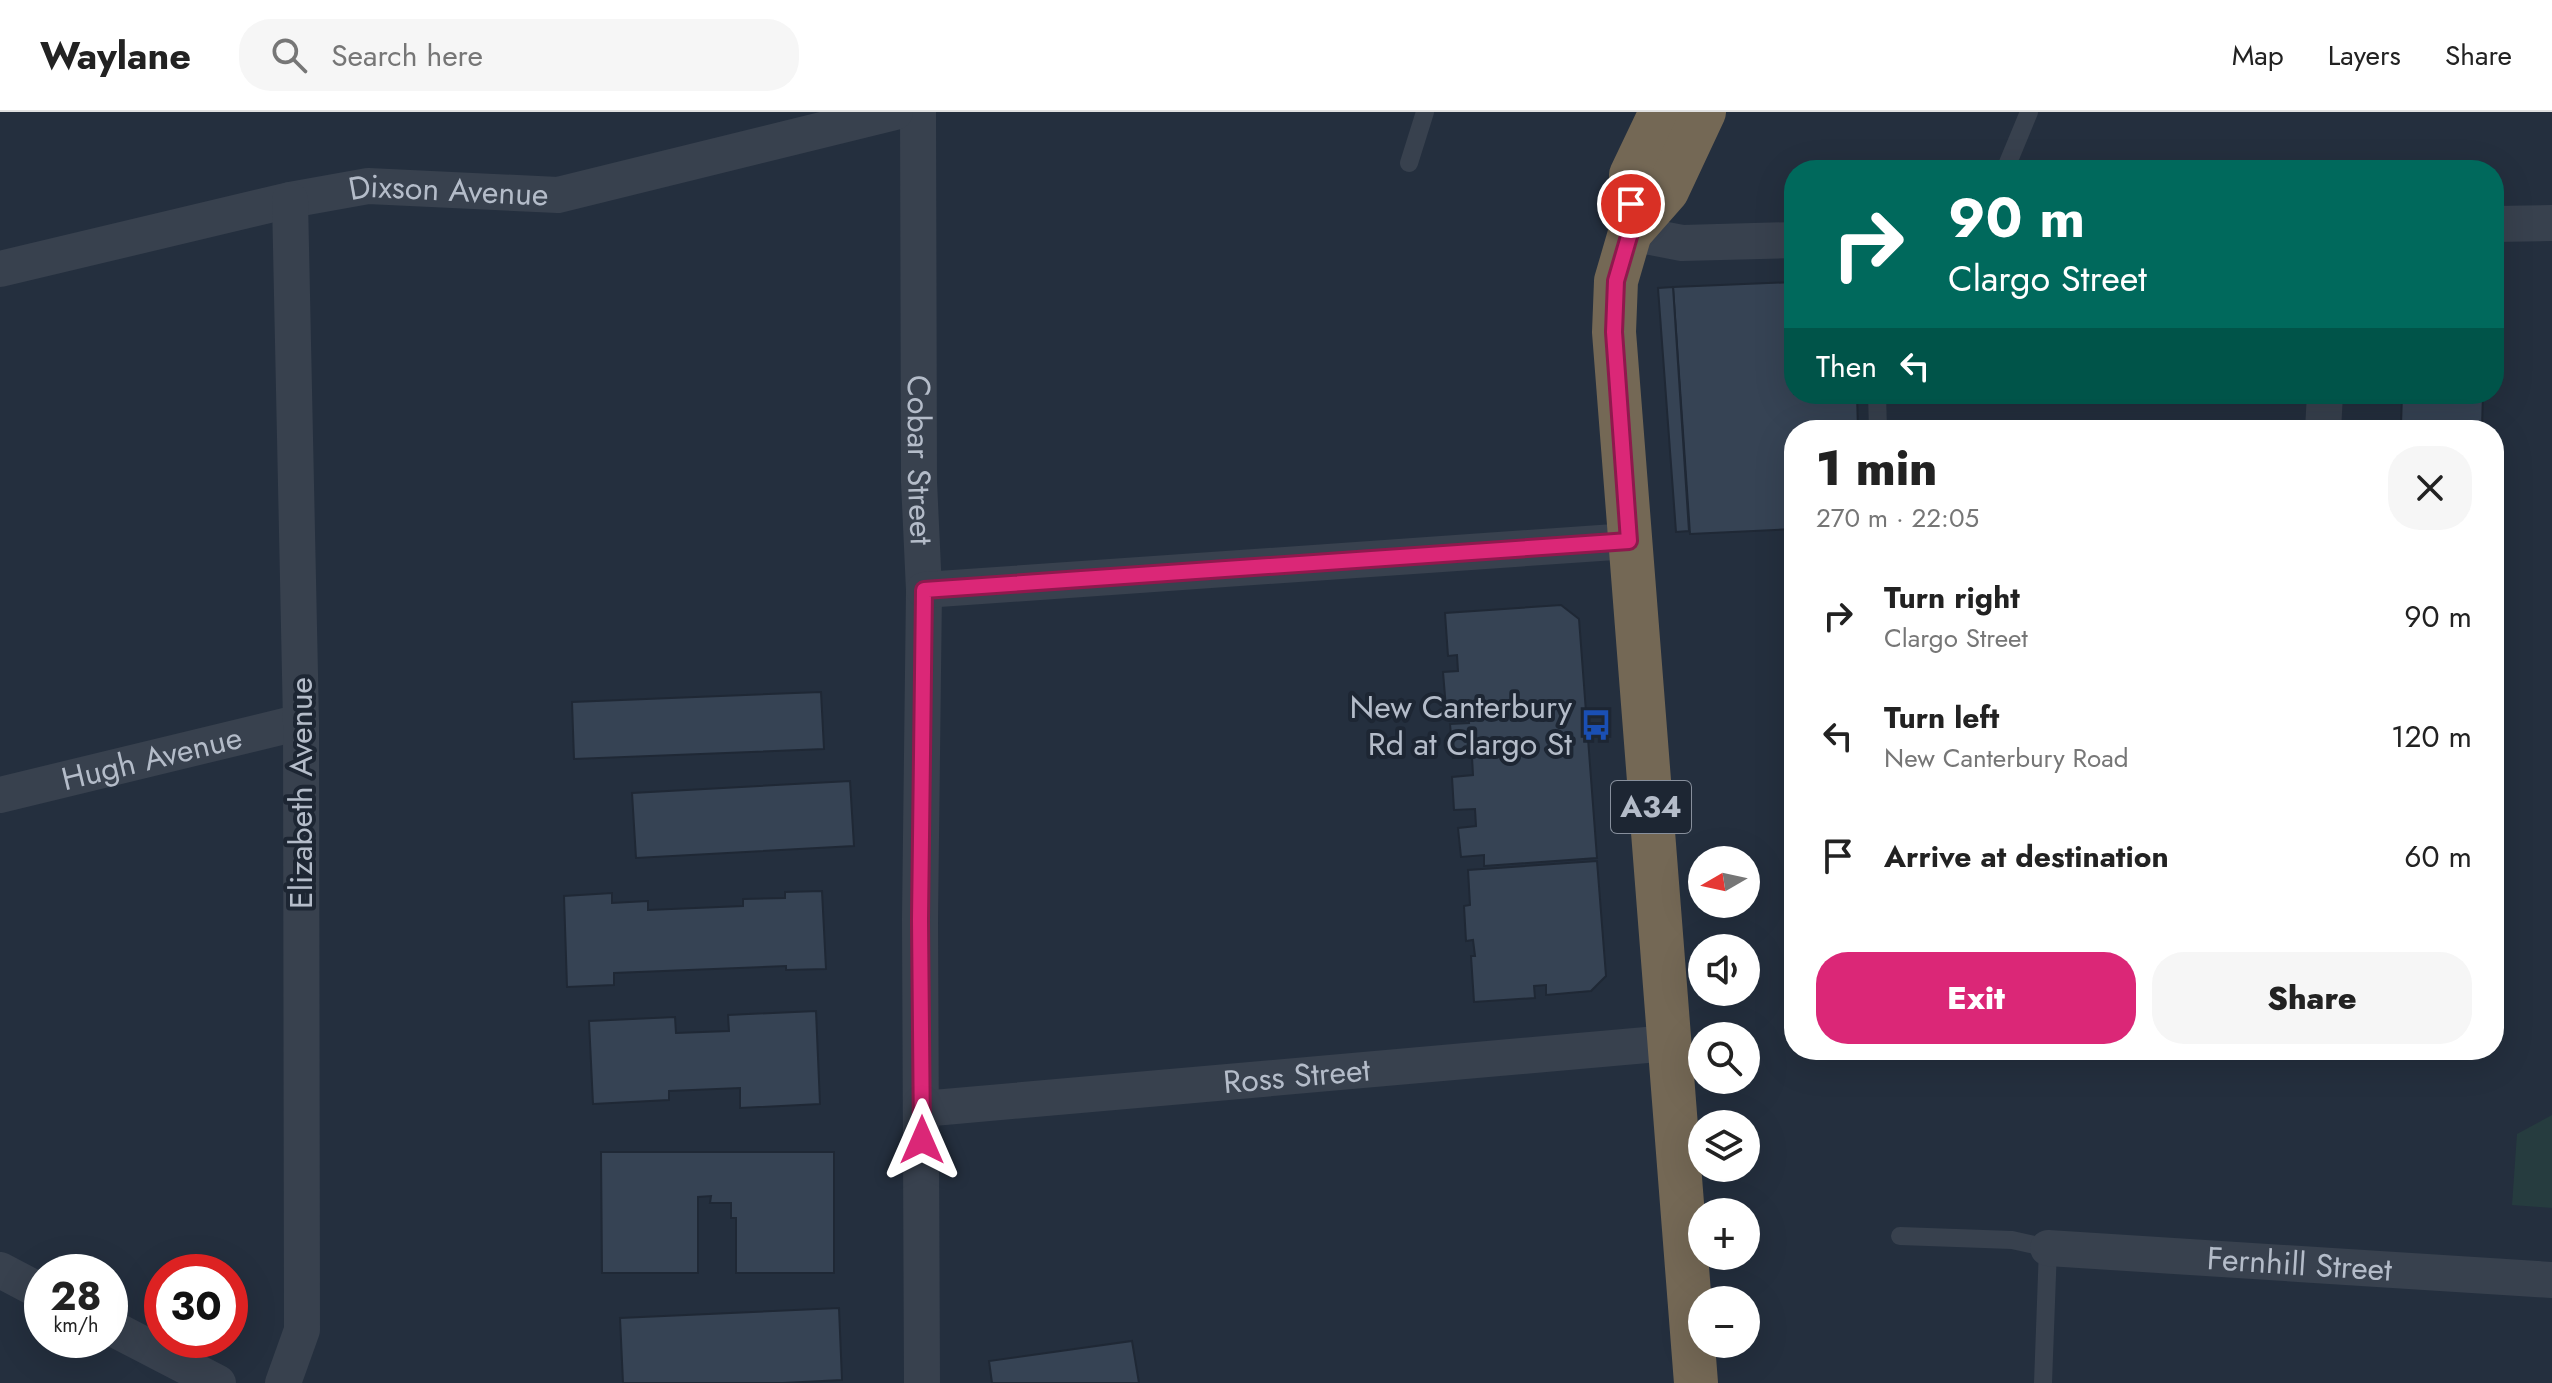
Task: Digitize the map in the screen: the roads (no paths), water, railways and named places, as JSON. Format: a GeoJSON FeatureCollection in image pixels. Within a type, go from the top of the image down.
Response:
{"type":"FeatureCollection","features":[{"type":"Feature","properties":{"kind":"highway","name":"A34"},"geometry":{"type":"LineString","coordinates":[[1661,112],[1631,175],[1630,233],[1616,281],[1614,332],[1696,1383]]}},
{"type":"Feature","properties":{"kind":"highway","name":"A34"},"geometry":{"type":"LineString","coordinates":[[1630,233],[1667,191],[1704,112]]}},
{"type":"Feature","properties":{"kind":"street","name":"Dixson Avenue"},"geometry":{"type":"LineString","coordinates":[[0,269],[290,200],[368,186],[558,195],[895,112]]}},
{"type":"Feature","properties":{"kind":"street","name":"Cobar Street"},"geometry":{"type":"LineString","coordinates":[[918,112],[919,466],[924,590],[920,920],[922,1383]]}},
{"type":"Feature","properties":{"kind":"street","name":"Elizabeth Avenue"},"geometry":{"type":"LineString","coordinates":[[283,1383],[302,1330],[301,722],[290,200]]}},
{"type":"Feature","properties":{"kind":"street"},"geometry":{"type":"LineString","coordinates":[[2504,224],[2552,223]]}},
{"type":"Feature","properties":{"kind":"street"},"geometry":{"type":"LineString","coordinates":[[1630,233],[1682,243],[1784,240]]}},
{"type":"Feature","properties":{"kind":"street"},"geometry":{"type":"LineString","coordinates":[[924,590],[1629,541]]}},
{"type":"Feature","properties":{"kind":"street","name":"Hugh Avenue"},"geometry":{"type":"LineString","coordinates":[[0,795],[301,722]]}},
{"type":"Feature","properties":{"kind":"street","name":"Ross Street"},"geometry":{"type":"LineString","coordinates":[[922,1109],[1669,1043]]}},
{"type":"Feature","properties":{"kind":"street","name":"Fernhill Street"},"geometry":{"type":"LineString","coordinates":[[2048,1248],[2552,1280]]}},
{"type":"Feature","properties":{"kind":"street"},"geometry":{"type":"LineString","coordinates":[[0,1270],[24,1283]]}},
{"type":"Feature","properties":{"kind":"street"},"geometry":{"type":"LineString","coordinates":[[128,1336],[218,1383]]}},
{"type":"Feature","properties":{"kind":"lane"},"geometry":{"type":"LineString","coordinates":[[1409,163],[1425,112]]}},
{"type":"Feature","properties":{"kind":"lane"},"geometry":{"type":"LineString","coordinates":[[2009,160],[2029,112]]}},
{"type":"Feature","properties":{"kind":"lane"},"geometry":{"type":"LineString","coordinates":[[1900,1236],[2012,1240],[2048,1248],[2043,1383]]}},
{"type":"Feature","properties":{"kind":"place","name":"New Canterbury Rd at Clargo St"},"geometry":{"type":"Point","coordinates":[1596,725]}}]}
